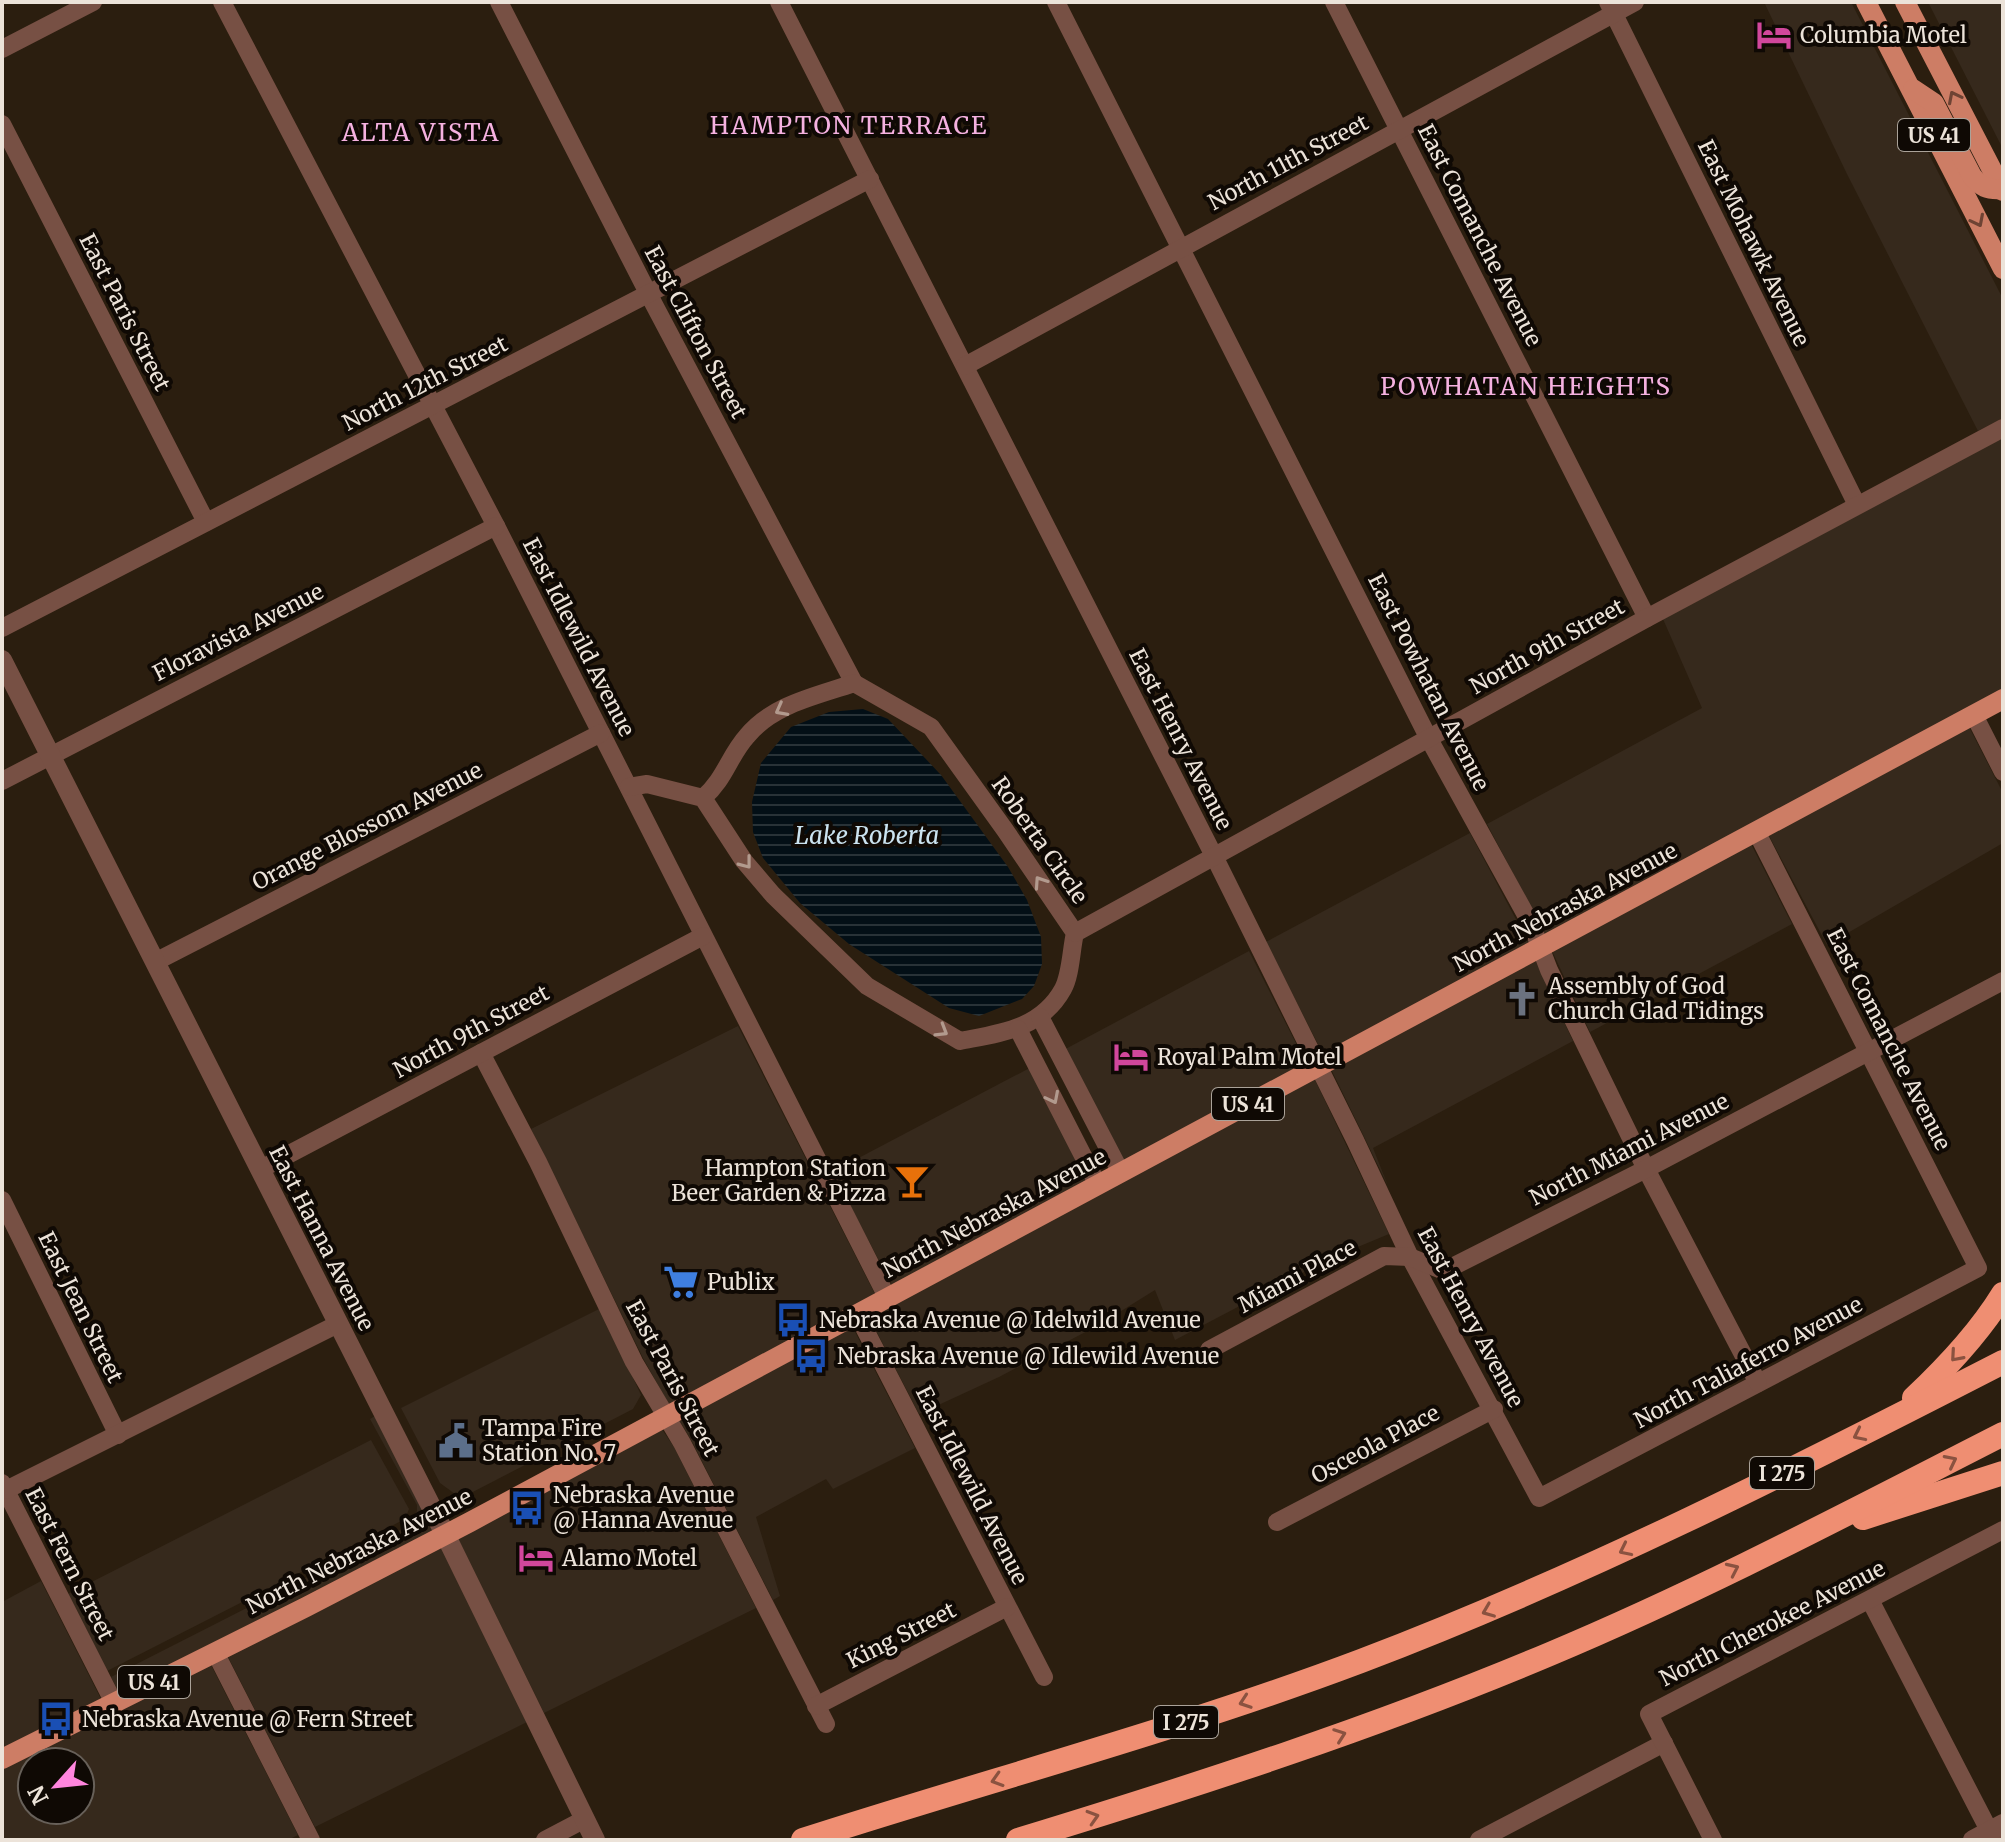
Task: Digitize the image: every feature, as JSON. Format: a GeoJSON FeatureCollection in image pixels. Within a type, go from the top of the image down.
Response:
{"type":"FeatureCollection","features":[{"type":"Feature","properties":{"kind":"highway"},"geometry":{"type":"LineString","coordinates":[[1891,1419],[1952,1361],[2003,1294]]}},
{"type":"Feature","properties":{"kind":"highway","name":"I 275"},"geometry":{"type":"LineString","coordinates":[[803,1840],[1181,1724],[1358,1662],[1524,1596],[2003,1362]]}},
{"type":"Feature","properties":{"kind":"highway"},"geometry":{"type":"LineString","coordinates":[[1018,1840],[1222,1776],[1388,1718],[1551,1654],[1806,1534],[2003,1434]]}},
{"type":"Feature","properties":{"kind":"highway"},"geometry":{"type":"LineString","coordinates":[[1806,1534],[1911,1504],[2003,1473]]}},
{"type":"Feature","properties":{"kind":"main road","name":"US 41"},"geometry":{"type":"LineString","coordinates":[[1866,2],[2003,269]]}},
{"type":"Feature","properties":{"kind":"main road","name":"US 41"},"geometry":{"type":"LineString","coordinates":[[1905,2],[2002,190]]}},
{"type":"Feature","properties":{"kind":"main road"},"geometry":{"type":"LineString","coordinates":[[1909,86],[1934,103],[1979,185],[1989,190],[2002,190]]}},
{"type":"Feature","properties":{"kind":"main road","name":"North Nebraska Avenue"},"geometry":{"type":"LineString","coordinates":[[2,1759],[445,1534],[2003,699]]}},
{"type":"Feature","properties":{"kind":"street"},"geometry":{"type":"LineString","coordinates":[[2,49],[93,2]]}},
{"type":"Feature","properties":{"kind":"street","name":"East Idlewild Avenue"},"geometry":{"type":"LineString","coordinates":[[222,2],[496,526],[887,1297]]}},
{"type":"Feature","properties":{"kind":"street","name":"East Clifton Street"},"geometry":{"type":"LineString","coordinates":[[499,2],[649,295],[854,683]]}},
{"type":"Feature","properties":{"kind":"street","name":"East Henry Avenue"},"geometry":{"type":"LineString","coordinates":[[779,2],[1214,856],[1410,1257],[1539,1498]]}},
{"type":"Feature","properties":{"kind":"street","name":"East Powhatan Avenue"},"geometry":{"type":"LineString","coordinates":[[1056,2],[1429,739],[1532,926],[1646,1169],[1758,1383]]}},
{"type":"Feature","properties":{"kind":"street","name":"East Comanche Avenue"},"geometry":{"type":"LineString","coordinates":[[1334,2],[1647,618]]}},
{"type":"Feature","properties":{"kind":"street","name":"North 11th Street"},"geometry":{"type":"LineString","coordinates":[[965,366],[1400,129],[1610,8],[1635,2]]}},
{"type":"Feature","properties":{"kind":"street","name":"East Mohawk Avenue"},"geometry":{"type":"LineString","coordinates":[[1610,8],[1857,505]]}},
{"type":"Feature","properties":{"kind":"street","name":"East Paris Street"},"geometry":{"type":"LineString","coordinates":[[2,124],[206,522]]}},
{"type":"Feature","properties":{"kind":"street","name":"North 12th Street"},"geometry":{"type":"LineString","coordinates":[[2,628],[870,179]]}},
{"type":"Feature","properties":{"kind":"street","name":"North 9th Street"},"geometry":{"type":"LineString","coordinates":[[1075,933],[1647,618],[2003,428]]}},
{"type":"Feature","properties":{"kind":"street","name":"Floravista Avenue"},"geometry":{"type":"LineString","coordinates":[[2,781],[496,526]]}},
{"type":"Feature","properties":{"kind":"street","name":"East Hanna Avenue"},"geometry":{"type":"LineString","coordinates":[[2,660],[445,1534],[595,1840]]}},
{"type":"Feature","properties":{"kind":"street"},"geometry":{"type":"LineString","coordinates":[[629,787],[647,784],[703,798],[716,787],[746,736],[778,709],[854,683]]}},
{"type":"Feature","properties":{"kind":"street","name":"Roberta Circle"},"geometry":{"type":"LineString","coordinates":[[703,798],[753,873],[867,986],[960,1041],[1018,1029],[1040,1017],[1064,988],[1075,933],[931,727],[854,683]]}},
{"type":"Feature","properties":{"kind":"street"},"geometry":{"type":"LineString","coordinates":[[1974,715],[2003,772]]}},
{"type":"Feature","properties":{"kind":"street","name":"Orange Blossom Avenue"},"geometry":{"type":"LineString","coordinates":[[155,962],[601,733]]}},
{"type":"Feature","properties":{"kind":"street","name":"East Comanche Avenue"},"geometry":{"type":"LineString","coordinates":[[1756,831],[1978,1268]]}},
{"type":"Feature","properties":{"kind":"street","name":"North 9th Street"},"geometry":{"type":"LineString","coordinates":[[261,1169],[703,936]]}},
{"type":"Feature","properties":{"kind":"street","name":"North Miami Avenue"},"geometry":{"type":"LineString","coordinates":[[1410,1257],[1444,1271],[1646,1169],[2003,981]]}},
{"type":"Feature","properties":{"kind":"street"},"geometry":{"type":"LineString","coordinates":[[1040,1017],[1121,1173]]}},
{"type":"Feature","properties":{"kind":"street"},"geometry":{"type":"LineString","coordinates":[[1018,1029],[1098,1185]]}},
{"type":"Feature","properties":{"kind":"street","name":"East Paris Street"},"geometry":{"type":"LineString","coordinates":[[481,1053],[538,1162],[634,1362],[682,1443],[826,1724]]}},
{"type":"Feature","properties":{"kind":"street","name":"East Jean Street"},"geometry":{"type":"LineString","coordinates":[[2,1200],[118,1435]]}},
{"type":"Feature","properties":{"kind":"street","name":"Miami Place"},"geometry":{"type":"LineString","coordinates":[[1209,1350],[1384,1256],[1410,1257]]}},
{"type":"Feature","properties":{"kind":"street","name":"North Taliaferro Avenue"},"geometry":{"type":"LineString","coordinates":[[1539,1498],[1978,1268]]}},
{"type":"Feature","properties":{"kind":"street","name":"East Idlewild Avenue"},"geometry":{"type":"LineString","coordinates":[[857,1314],[1044,1677]]}},
{"type":"Feature","properties":{"kind":"street"},"geometry":{"type":"LineString","coordinates":[[4,1487],[118,1435],[338,1324]]}},
{"type":"Feature","properties":{"kind":"street","name":"Osceola Place"},"geometry":{"type":"LineString","coordinates":[[1277,1522],[1494,1409]]}},
{"type":"Feature","properties":{"kind":"street","name":"East Fern Street"},"geometry":{"type":"LineString","coordinates":[[4,1487],[114,1703]]}},
{"type":"Feature","properties":{"kind":"street","name":"North Cherokee Avenue"},"geometry":{"type":"LineString","coordinates":[[1664,1743],[1649,1714],[2003,1530]]}},
{"type":"Feature","properties":{"kind":"street"},"geometry":{"type":"LineString","coordinates":[[1870,1600],[1990,1834]]}},
{"type":"Feature","properties":{"kind":"street","name":"King Street"},"geometry":{"type":"LineString","coordinates":[[816,1706],[1007,1607]]}},
{"type":"Feature","properties":{"kind":"street"},"geometry":{"type":"LineString","coordinates":[[215,1652],[311,1840]]}},
{"type":"Feature","properties":{"kind":"street"},"geometry":{"type":"LineString","coordinates":[[1479,1840],[1664,1743],[1713,1840]]}},
{"type":"Feature","properties":{"kind":"street"},"geometry":{"type":"LineString","coordinates":[[545,1840],[585,1819]]}},
{"type":"Feature","properties":{"kind":"shaded area"},"geometry":{"type":"Polygon","coordinates":[[[1764,2],[1851,2],[2003,299],[2003,418],[1978,431],[1847,174],[1764,2]]]}},
{"type":"Feature","properties":{"kind":"shaded area"},"geometry":{"type":"Polygon","coordinates":[[[1928,2],[2003,2],[2003,149],[1977,98],[1928,2]]]}},
{"type":"Feature","properties":{"kind":"shaded area"},"geometry":{"type":"Polygon","coordinates":[[[2003,437],[2003,690],[1546,936],[1487,824],[1702,708],[1663,619],[2003,437]]]}},
{"type":"Feature","properties":{"kind":"shaded area"},"geometry":{"type":"Polygon","coordinates":[[[1969,727],[2003,793],[2003,843],[1827,945],[1768,834],[1969,727]]]}},
{"type":"Feature","properties":{"kind":"shaded area"},"geometry":{"type":"Polygon","coordinates":[[[1470,833],[1529,944],[1323,1054],[1266,942],[1470,833]]]}},
{"type":"Feature","properties":{"kind":"shaded area"},"geometry":{"type":"Polygon","coordinates":[[[1751,844],[1792,924],[1590,1032],[1552,951],[1751,844]]]}},
{"type":"Feature","properties":{"kind":"shaded area"},"geometry":{"type":"Polygon","coordinates":[[[1249,951],[1306,1063],[1116,1165],[1058,1053],[1249,951]]]}},
{"type":"Feature","properties":{"kind":"shaded area"},"geometry":{"type":"Polygon","coordinates":[[[1535,960],[1573,1041],[1373,1148],[1388,1186],[1331,1069],[1535,960]]]}},
{"type":"Feature","properties":{"kind":"shaded area"},"geometry":{"type":"Polygon","coordinates":[[[738,1026],[875,1294],[669,1405],[531,1129],[738,1026]]]}},
{"type":"Feature","properties":{"kind":"shaded area"},"geometry":{"type":"Polygon","coordinates":[[[1041,1062],[1099,1174],[892,1285],[832,1172],[1041,1062]]]}},
{"type":"Feature","properties":{"kind":"shaded area"},"geometry":{"type":"Polygon","coordinates":[[[1314,1078],[1389,1234],[1329,1259],[1175,1340],[1155,1290],[1097,1326],[919,1414],[869,1317],[1314,1078]]]}},
{"type":"Feature","properties":{"kind":"shaded area"},"geometry":{"type":"Polygon","coordinates":[[[601,1308],[641,1395],[633,1409],[465,1496],[455,1494],[440,1483],[401,1408],[601,1308]]]}},
{"type":"Feature","properties":{"kind":"shaded area"},"geometry":{"type":"Polygon","coordinates":[[[852,1326],[915,1448],[833,1489],[826,1479],[756,1517],[780,1596],[773,1600],[678,1419],[852,1326]]]}},
{"type":"Feature","properties":{"kind":"shaded area"},"geometry":{"type":"Polygon","coordinates":[[[375,1416],[433,1531],[118,1691],[111,1677],[410,1525],[417,1505],[370,1419],[375,1416]]]}},
{"type":"Feature","properties":{"kind":"shaded area"},"geometry":{"type":"Polygon","coordinates":[[[661,1428],[674,1447],[756,1608],[544,1713],[457,1537],[661,1428]]]}},
{"type":"Feature","properties":{"kind":"shaded area"},"geometry":{"type":"Polygon","coordinates":[[[371,1440],[409,1509],[405,1519],[107,1671],[68,1594],[371,1440]]]}},
{"type":"Feature","properties":{"kind":"shaded area"},"geometry":{"type":"Polygon","coordinates":[[[441,1546],[527,1722],[315,1827],[227,1655],[441,1546]]]}},
{"type":"Feature","properties":{"kind":"shaded area"},"geometry":{"type":"Polygon","coordinates":[[[41,1581],[101,1699],[2,1750],[2,1602],[41,1581]]]}},
{"type":"Feature","properties":{"kind":"shaded area"},"geometry":{"type":"Polygon","coordinates":[[[210,1663],[298,1835],[288,1840],[2,1840],[2,1769],[16,1762],[16,1826],[96,1826],[96,1746],[47,1746],[210,1663]]]}},
{"type":"Feature","properties":{"kind":"water","name":"Lake Roberta"},"geometry":{"type":"Polygon","coordinates":[[[863,709],[888,719],[941,775],[1008,867],[1027,900],[1041,937],[1042,964],[1034,986],[1022,999],[979,1016],[949,1008],[849,944],[800,903],[763,858],[753,832],[752,802],[761,763],[791,727],[829,712],[863,709]]]}},
{"type":"Feature","properties":{"kind":"place","name":"Columbia Motel"},"geometry":{"type":"Point","coordinates":[1774,35]}},
{"type":"Feature","properties":{"kind":"place","name":"Assembly of God Church Glad Tidings"},"geometry":{"type":"Point","coordinates":[1522,999]}},
{"type":"Feature","properties":{"kind":"place","name":"Royal Palm Motel"},"geometry":{"type":"Point","coordinates":[1131,1057]}},
{"type":"Feature","properties":{"kind":"place","name":"Hampton Station Beer Garden & Pizza"},"geometry":{"type":"Point","coordinates":[912,1181]}},
{"type":"Feature","properties":{"kind":"place","name":"Publix"},"geometry":{"type":"Point","coordinates":[681,1282]}},
{"type":"Feature","properties":{"kind":"place","name":"Nebraska Avenue @ Idelwild Avenue"},"geometry":{"type":"Point","coordinates":[793,1320]}},
{"type":"Feature","properties":{"kind":"place","name":"Nebraska Avenue @ Idlewild Avenue"},"geometry":{"type":"Point","coordinates":[811,1356]}},
{"type":"Feature","properties":{"kind":"place","name":"Tampa Fire Station No. 7"},"geometry":{"type":"Point","coordinates":[456,1441]}},
{"type":"Feature","properties":{"kind":"place","name":"Nebraska Avenue @ Hanna Avenue"},"geometry":{"type":"Point","coordinates":[527,1508]}},
{"type":"Feature","properties":{"kind":"place","name":"Alamo Motel"},"geometry":{"type":"Point","coordinates":[536,1558]}},
{"type":"Feature","properties":{"kind":"place","name":"Nebraska Avenue @ Fern Street"},"geometry":{"type":"Point","coordinates":[56,1719]}},
{"type":"Feature","properties":{"kind":"district","name":"HAMPTON TERRACE"},"geometry":{"type":"Point","coordinates":[849,125]}},
{"type":"Feature","properties":{"kind":"district","name":"ALTA VISTA"},"geometry":{"type":"Point","coordinates":[421,132]}},
{"type":"Feature","properties":{"kind":"district","name":"POWHATAN HEIGHTS"},"geometry":{"type":"Point","coordinates":[1526,386]}}]}
